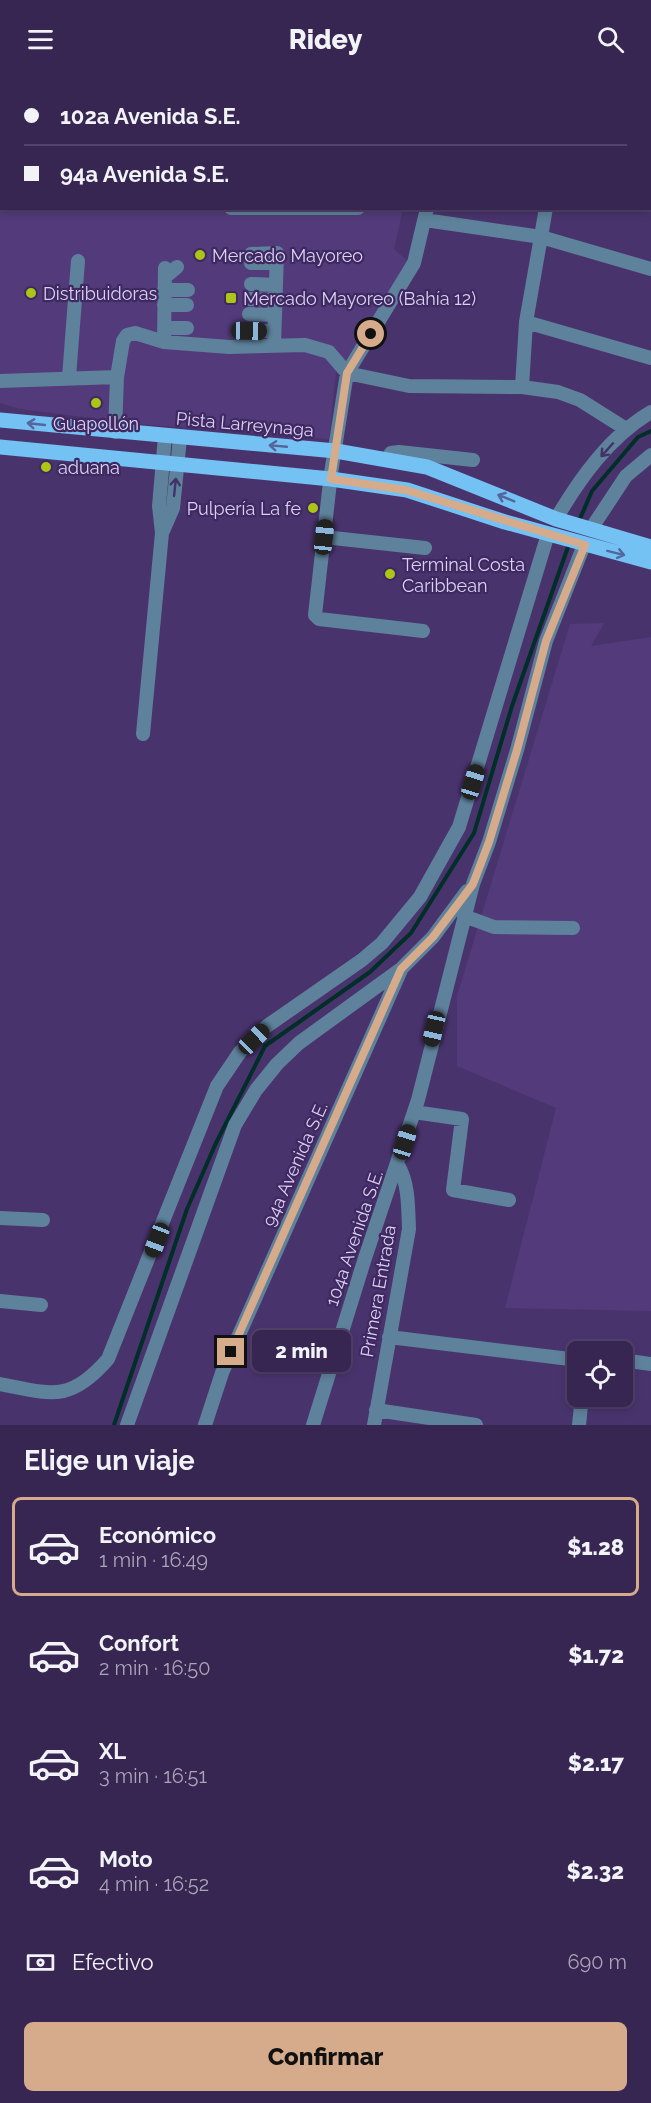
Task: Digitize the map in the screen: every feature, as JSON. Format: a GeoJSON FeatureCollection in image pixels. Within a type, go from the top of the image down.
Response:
{"type":"FeatureCollection","features":[{"type":"Feature","properties":{"kind":"main road","name":"Pista Larreynaga"},"geometry":{"type":"LineString","coordinates":[[0,420],[336,451],[427,467],[558,519],[651,547]]}},
{"type":"Feature","properties":{"kind":"main road"},"geometry":{"type":"LineString","coordinates":[[0,449],[331,479],[406,490],[583,545],[651,562]]}},
{"type":"Feature","properties":{"kind":"street"},"geometry":{"type":"LineString","coordinates":[[522,387],[526,322],[546,210]]}},
{"type":"Feature","properties":{"kind":"street"},"geometry":{"type":"LineString","coordinates":[[423,631],[317,618],[331,479],[347,373],[414,263],[426,214],[541,237],[651,269]]}},
{"type":"Feature","properties":{"kind":"street"},"geometry":{"type":"LineString","coordinates":[[251,258],[277,253],[275,312]]}},
{"type":"Feature","properties":{"kind":"street"},"geometry":{"type":"LineString","coordinates":[[69,377],[78,261]]}},
{"type":"Feature","properties":{"kind":"street"},"geometry":{"type":"LineString","coordinates":[[166,299],[229,347],[275,312]]}},
{"type":"Feature","properties":{"kind":"street"},"geometry":{"type":"LineString","coordinates":[[166,299],[187,305],[166,299]]}},
{"type":"Feature","properties":{"kind":"street"},"geometry":{"type":"LineString","coordinates":[[115,432],[117,377],[123,341],[127,335],[135,333],[166,299]]}},
{"type":"Feature","properties":{"kind":"street"},"geometry":{"type":"LineString","coordinates":[[275,312],[250,307],[275,312],[305,345],[329,352],[347,373],[409,386],[522,387],[558,392],[580,400],[626,429]]}},
{"type":"Feature","properties":{"kind":"street"},"geometry":{"type":"LineString","coordinates":[[526,322],[651,358]]}},
{"type":"Feature","properties":{"kind":"street"},"geometry":{"type":"LineString","coordinates":[[0,381],[117,377]]}},
{"type":"Feature","properties":{"kind":"street"},"geometry":{"type":"LineString","coordinates":[[558,519],[576,485],[626,429],[651,412]]}},
{"type":"Feature","properties":{"kind":"street"},"geometry":{"type":"LineString","coordinates":[[143,734],[162,533],[159,506],[170,463],[172,437]]}},
{"type":"Feature","properties":{"kind":"street"},"geometry":{"type":"LineString","coordinates":[[387,460],[391,453],[399,452],[473,460]]}},
{"type":"Feature","properties":{"kind":"street"},"geometry":{"type":"LineString","coordinates":[[589,529],[626,476],[651,455]]}},
{"type":"Feature","properties":{"kind":"street"},"geometry":{"type":"LineString","coordinates":[[0,1384],[61,1393],[100,1369],[108,1359],[217,1086],[226,1071],[240,1052],[267,1026],[362,960],[382,943],[420,897],[459,827],[551,535]]}},
{"type":"Feature","properties":{"kind":"street"},"geometry":{"type":"LineString","coordinates":[[324,537],[425,548]]}},
{"type":"Feature","properties":{"kind":"street"},"geometry":{"type":"LineString","coordinates":[[127,1425],[235,1125],[251,1099],[277,1064],[299,1043],[401,969],[433,937],[473,884],[489,842],[517,750],[546,641],[583,545]]}},
{"type":"Feature","properties":{"kind":"street","name":"104a Avenida S.E."},"geometry":{"type":"LineString","coordinates":[[313,1425],[414,1112],[473,884]]}},
{"type":"Feature","properties":{"kind":"street"},"geometry":{"type":"LineString","coordinates":[[464,916],[494,927],[573,928]]}},
{"type":"Feature","properties":{"kind":"street","name":"94a Avenida S.E."},"geometry":{"type":"LineString","coordinates":[[205,1425],[222,1373],[401,969]]}},
{"type":"Feature","properties":{"kind":"street"},"geometry":{"type":"LineString","coordinates":[[414,1112],[462,1119],[453,1190],[509,1200]]}},
{"type":"Feature","properties":{"kind":"street","name":"Primera Entrada"},"geometry":{"type":"LineString","coordinates":[[374,1425],[410,1229],[408,1198],[403,1174],[398,1165]]}},
{"type":"Feature","properties":{"kind":"street"},"geometry":{"type":"LineString","coordinates":[[0,1218],[43,1220]]}},
{"type":"Feature","properties":{"kind":"street"},"geometry":{"type":"LineString","coordinates":[[0,1301],[40,1305]]}},
{"type":"Feature","properties":{"kind":"street"},"geometry":{"type":"LineString","coordinates":[[389,1338],[567,1358]]}},
{"type":"Feature","properties":{"kind":"street"},"geometry":{"type":"LineString","coordinates":[[633,1362],[651,1364]]}},
{"type":"Feature","properties":{"kind":"street"},"geometry":{"type":"LineString","coordinates":[[579,1425],[581,1407]]}},
{"type":"Feature","properties":{"kind":"street"},"geometry":{"type":"LineString","coordinates":[[376,1410],[476,1425]]}},
{"type":"Feature","properties":{"kind":"shaded area","name":"Mercado Mayoreo"},"geometry":{"type":"Polygon","coordinates":[[[0,210],[403,210],[394,249],[408,261],[368,335],[336,372],[329,439],[139,424],[20,409],[0,403],[0,210]]]}},
{"type":"Feature","properties":{"kind":"shaded area"},"geometry":{"type":"Polygon","coordinates":[[[604,623],[591,646],[651,637],[651,1311],[505,1308],[556,1108],[457,1066],[457,996],[570,624],[604,623]]]}},
{"type":"Feature","properties":{"kind":"waterway"},"geometry":{"type":"LineString","coordinates":[[579,521],[592,491],[638,437],[651,431]]}},
{"type":"Feature","properties":{"kind":"waterway"},"geometry":{"type":"LineString","coordinates":[[114,1425],[187,1209],[216,1143],[265,1046],[370,972],[411,933],[474,833],[512,706],[569,544]]}},
{"type":"Feature","properties":{"kind":"place","name":"Mercado Mayoreo"},"geometry":{"type":"Point","coordinates":[200,255]}},
{"type":"Feature","properties":{"kind":"place","name":"Distribuidoras"},"geometry":{"type":"Point","coordinates":[31,293]}},
{"type":"Feature","properties":{"kind":"place","name":"Mercado Mayoreo (Bahía 12)"},"geometry":{"type":"Point","coordinates":[231,298]}},
{"type":"Feature","properties":{"kind":"place","name":"Guapollón"},"geometry":{"type":"Point","coordinates":[96,403]}},
{"type":"Feature","properties":{"kind":"place","name":"aduana"},"geometry":{"type":"Point","coordinates":[46,467]}},
{"type":"Feature","properties":{"kind":"place","name":"Pulpería La fe"},"geometry":{"type":"Point","coordinates":[313,508]}},
{"type":"Feature","properties":{"kind":"place","name":"Terminal Costa Caribbean"},"geometry":{"type":"Point","coordinates":[390,574]}},
{"type":"Feature","properties":{"kind":"route"},"geometry":{"type":"LineString","coordinates":[[231,1352],[401,969],[433,937],[473,884],[489,842],[517,750],[546,641],[585,545],[406,490],[331,479],[347,373],[371,334]]}}]}
